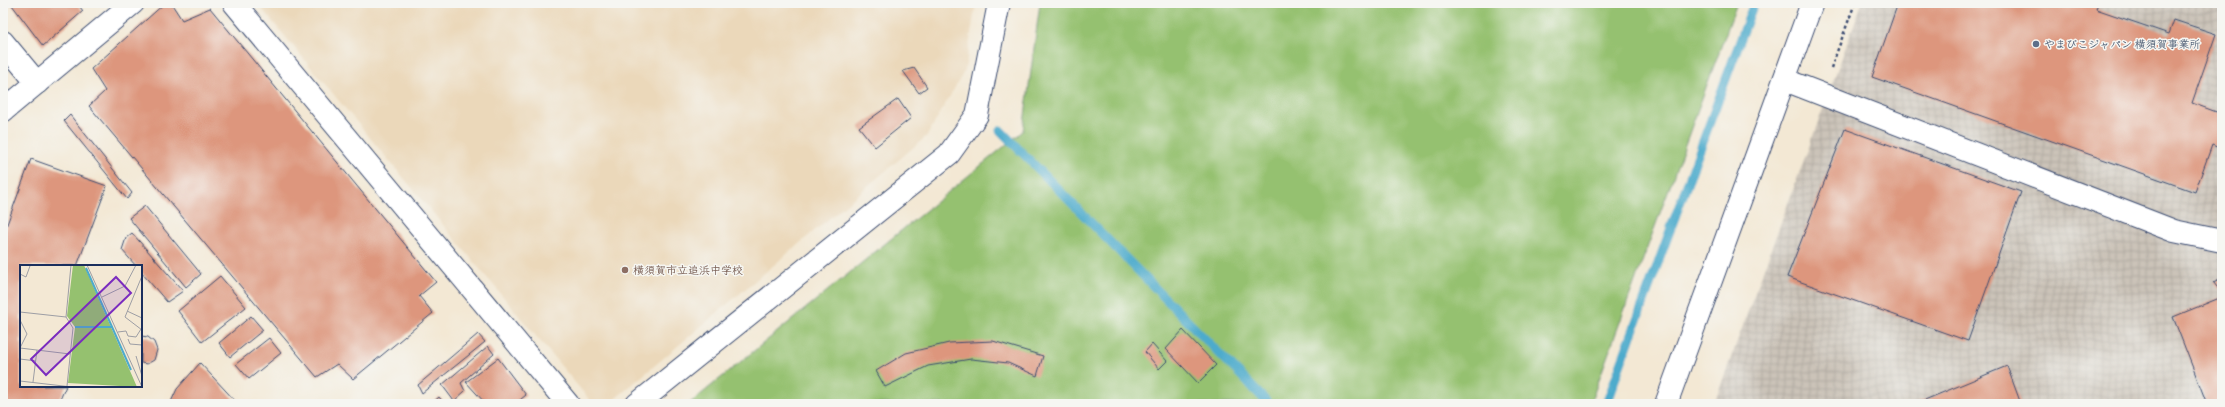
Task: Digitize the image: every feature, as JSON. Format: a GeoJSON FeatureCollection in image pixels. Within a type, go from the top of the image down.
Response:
{"type":"FeatureCollection","features":[{"type":"Feature","properties":{"kind":"street"},"geometry":{"type":"LineString","coordinates":[[3,111],[133,3]]}},
{"type":"Feature","properties":{"kind":"street"},"geometry":{"type":"LineString","coordinates":[[234,3],[568,404]]}},
{"type":"Feature","properties":{"kind":"street"},"geometry":{"type":"LineString","coordinates":[[637,404],[949,154],[977,115],[999,3]]}},
{"type":"Feature","properties":{"kind":"street"},"geometry":{"type":"LineString","coordinates":[[1666,404],[1812,3]]}},
{"type":"Feature","properties":{"kind":"street"},"geometry":{"type":"LineString","coordinates":[[3,42],[37,83]]}},
{"type":"Feature","properties":{"kind":"street"},"geometry":{"type":"LineString","coordinates":[[1785,80],[2174,231],[2222,241]]}},
{"type":"Feature","properties":{"kind":"path"},"geometry":{"type":"LineString","coordinates":[[1822,94],[1855,3]]}},
{"type":"Feature","properties":{"kind":"shaded area","name":"横須賀市立追浜中学校"},"geometry":{"type":"Polygon","coordinates":[[[257,3],[976,3],[965,70],[927,136],[609,404],[593,404],[257,3]]]}},
{"type":"Feature","properties":{"kind":"shaded area"},"geometry":{"type":"Polygon","coordinates":[[[1862,3],[2222,3],[2222,404],[1714,404],[1862,3]]]}},
{"type":"Feature","properties":{"kind":"green space"},"geometry":{"type":"Polygon","coordinates":[[[1040,3],[1737,3],[1590,404],[689,404],[1023,131],[1040,3]]]}},
{"type":"Feature","properties":{"kind":"building"},"geometry":{"type":"Polygon","coordinates":[[[14,3],[77,3],[83,11],[43,46],[12,5],[14,3]]]}},
{"type":"Feature","properties":{"kind":"building"},"geometry":{"type":"Polygon","coordinates":[[[165,3],[171,3],[182,20],[210,8],[436,282],[419,296],[433,313],[353,379],[337,364],[317,377],[89,106],[105,91],[91,69],[165,3]]]}},
{"type":"Feature","properties":{"kind":"building"},"geometry":{"type":"Polygon","coordinates":[[[1898,3],[2098,3],[2096,9],[2169,34],[2174,20],[2216,34],[2192,103],[2222,114],[2222,149],[2212,145],[2195,192],[1872,77],[1898,3]]]}},
{"type":"Feature","properties":{"kind":"building"},"geometry":{"type":"Polygon","coordinates":[[[914,68],[927,87],[919,93],[903,71],[914,68]]]}},
{"type":"Feature","properties":{"kind":"building"},"geometry":{"type":"Polygon","coordinates":[[[898,99],[911,118],[875,147],[859,127],[898,99]]]}},
{"type":"Feature","properties":{"kind":"building"},"geometry":{"type":"Polygon","coordinates":[[[70,115],[132,193],[127,199],[64,121],[70,115]]]}},
{"type":"Feature","properties":{"kind":"building"},"geometry":{"type":"Polygon","coordinates":[[[1845,129],[2021,192],[1968,341],[1787,277],[1845,129]]]}},
{"type":"Feature","properties":{"kind":"building"},"geometry":{"type":"Polygon","coordinates":[[[31,159],[107,186],[77,265],[20,265],[20,387],[66,387],[58,404],[3,404],[3,235],[31,159]]]}},
{"type":"Feature","properties":{"kind":"building"},"geometry":{"type":"Polygon","coordinates":[[[145,206],[201,274],[186,287],[129,218],[145,206]]]}},
{"type":"Feature","properties":{"kind":"building"},"geometry":{"type":"Polygon","coordinates":[[[132,233],[183,291],[167,302],[142,273],[142,265],[135,265],[122,250],[126,238],[132,233]]]}},
{"type":"Feature","properties":{"kind":"building"},"geometry":{"type":"Polygon","coordinates":[[[220,276],[246,307],[202,342],[178,311],[220,276]]]}},
{"type":"Feature","properties":{"kind":"building"},"geometry":{"type":"Polygon","coordinates":[[[2222,278],[2222,293],[2213,282],[2222,278]]]}},
{"type":"Feature","properties":{"kind":"building"},"geometry":{"type":"Polygon","coordinates":[[[2222,297],[2222,404],[2207,404],[2173,317],[2222,297]]]}},
{"type":"Feature","properties":{"kind":"building"},"geometry":{"type":"Polygon","coordinates":[[[251,316],[263,330],[230,357],[219,343],[251,316]]]}},
{"type":"Feature","properties":{"kind":"building"},"geometry":{"type":"Polygon","coordinates":[[[1183,330],[1216,365],[1198,383],[1166,349],[1183,330]]]}},
{"type":"Feature","properties":{"kind":"building"},"geometry":{"type":"Polygon","coordinates":[[[478,334],[485,342],[422,393],[418,385],[478,334]]]}},
{"type":"Feature","properties":{"kind":"building"},"geometry":{"type":"Polygon","coordinates":[[[142,336],[148,337],[154,342],[157,350],[154,360],[147,364],[142,363],[142,336]]]}},
{"type":"Feature","properties":{"kind":"building"},"geometry":{"type":"Polygon","coordinates":[[[269,338],[281,353],[249,379],[236,364],[269,338]]]}},
{"type":"Feature","properties":{"kind":"building"},"geometry":{"type":"Polygon","coordinates":[[[993,341],[1043,356],[1037,376],[1008,363],[971,359],[928,366],[885,387],[876,371],[906,353],[949,343],[993,341]]]}},
{"type":"Feature","properties":{"kind":"building"},"geometry":{"type":"Polygon","coordinates":[[[1152,344],[1167,361],[1159,369],[1145,352],[1152,344]]]}},
{"type":"Feature","properties":{"kind":"building"},"geometry":{"type":"Polygon","coordinates":[[[488,346],[494,354],[461,383],[465,391],[454,401],[442,385],[488,346]]]}},
{"type":"Feature","properties":{"kind":"building"},"geometry":{"type":"Polygon","coordinates":[[[498,358],[526,395],[515,404],[486,404],[466,382],[498,358]]]}},
{"type":"Feature","properties":{"kind":"building"},"geometry":{"type":"Polygon","coordinates":[[[200,363],[238,404],[170,404],[177,389],[200,363]]]}},
{"type":"Feature","properties":{"kind":"building"},"geometry":{"type":"Polygon","coordinates":[[[2007,366],[2021,404],[1915,404],[2007,366]]]}},
{"type":"Feature","properties":{"kind":"building"},"geometry":{"type":"Polygon","coordinates":[[[439,397],[445,404],[431,404],[439,397]]]}},
{"type":"Feature","properties":{"kind":"waterway"},"geometry":{"type":"LineString","coordinates":[[1606,404],[1754,3]]}},
{"type":"Feature","properties":{"kind":"waterway"},"geometry":{"type":"LineString","coordinates":[[1000,130],[1269,404]]}},
{"type":"Feature","properties":{"kind":"place","name":"やまびこジャパン 横須賀事業所"},"geometry":{"type":"Point","coordinates":[2036,44]}},
{"type":"Feature","properties":{"kind":"place","name":"横須賀市立追浜中学校"},"geometry":{"type":"Point","coordinates":[625,270]}}]}
